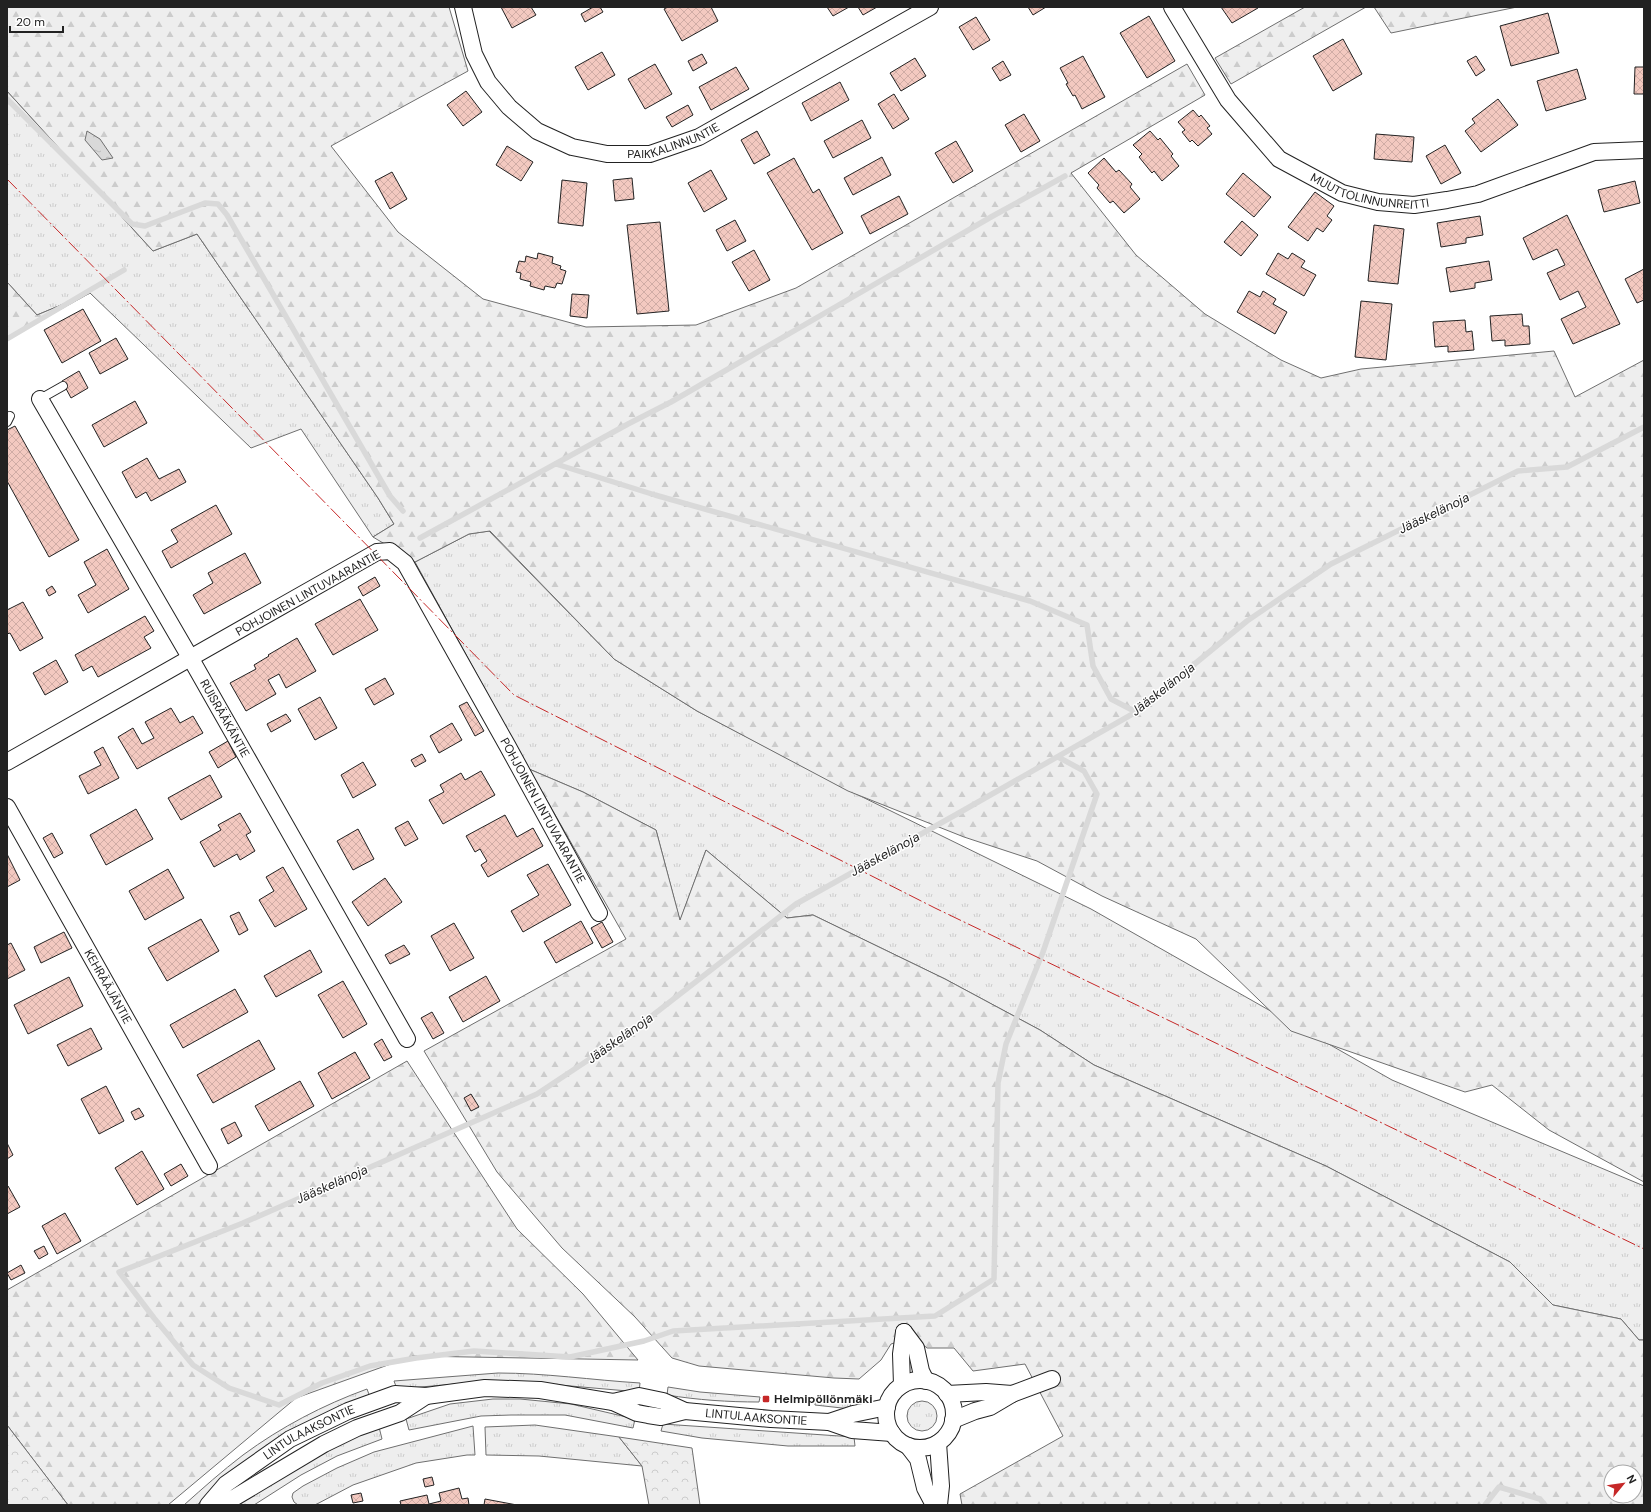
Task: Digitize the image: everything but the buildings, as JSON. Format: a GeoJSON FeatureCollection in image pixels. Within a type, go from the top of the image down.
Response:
{"type":"FeatureCollection","features":[{"type":"Feature","properties":{"kind":"street","name":"PAIKKALINNUNTIE"},"geometry":{"type":"LineString","coordinates":[[463,7],[474,54],[488,82],[509,107],[537,131],[572,147],[607,154],[650,154],[699,137],[930,7]]}},
{"type":"Feature","properties":{"kind":"street","name":"MUUTTOLINNUNREITTI"},"geometry":{"type":"LineString","coordinates":[[1172,7],[1228,100],[1279,159],[1342,193],[1378,202],[1414,205],[1478,194],[1594,152],[1644,150]]}},
{"type":"Feature","properties":{"kind":"street","name":"RUISRÄÄKÄNTIE"},"geometry":{"type":"LineString","coordinates":[[40,399],[191,659],[407,1039]]}},
{"type":"Feature","properties":{"kind":"street","name":"POHJOINEN LINTUVAARANTIE"},"geometry":{"type":"LineString","coordinates":[[7,762],[191,659],[377,552],[390,551],[405,563],[510,750],[599,914]]}},
{"type":"Feature","properties":{"kind":"street","name":"KEHRÄÄJÄNTIE"},"geometry":{"type":"LineString","coordinates":[[7,807],[209,1166]]}},
{"type":"Feature","properties":{"kind":"street"},"geometry":{"type":"LineString","coordinates":[[902,1385],[900,1354],[904,1332],[916,1348],[921,1371],[926,1381]]}},
{"type":"Feature","properties":{"kind":"street"},"geometry":{"type":"LineString","coordinates":[[953,1420],[975,1410],[990,1407],[1012,1394],[1052,1379]]}},
{"type":"Feature","properties":{"kind":"street"},"geometry":{"type":"LineString","coordinates":[[926,1381],[934,1383],[942,1388],[947,1394],[953,1407],[953,1420],[946,1436],[938,1443],[928,1447],[918,1448],[908,1446],[899,1441],[892,1433],[888,1425],[886,1407],[895,1391],[902,1385],[910,1382],[926,1381]]}},
{"type":"Feature","properties":{"kind":"street","name":"LINTULAAKSONTIE"},"geometry":{"type":"LineString","coordinates":[[208,1505],[226,1484],[290,1439],[320,1423],[395,1394],[426,1396],[485,1388],[540,1390],[613,1402],[639,1396],[663,1401],[685,1411],[771,1419],[829,1422],[852,1430],[892,1433]]}},
{"type":"Feature","properties":{"kind":"street"},"geometry":{"type":"LineString","coordinates":[[947,1394],[986,1392],[1012,1394]]}},
{"type":"Feature","properties":{"kind":"street","name":"LINTULAAKSONTIE"},"geometry":{"type":"LineString","coordinates":[[219,1505],[232,1499],[324,1444],[357,1428],[400,1413],[426,1396]]}},
{"type":"Feature","properties":{"kind":"street","name":"LINTULAAKSONTIE"},"geometry":{"type":"LineString","coordinates":[[829,1422],[852,1414],[886,1407]]}},
{"type":"Feature","properties":{"kind":"street"},"geometry":{"type":"LineString","coordinates":[[938,1443],[941,1486],[938,1505]]}},
{"type":"Feature","properties":{"kind":"street"},"geometry":{"type":"LineString","coordinates":[[908,1446],[918,1460],[925,1488],[934,1505]]}},
{"type":"Feature","properties":{"kind":"lane"},"geometry":{"type":"LineString","coordinates":[[40,399],[63,386]]}},
{"type":"Feature","properties":{"kind":"green space"},"geometry":{"type":"Polygon","coordinates":[[[7,7],[449,7],[468,71],[331,146],[398,232],[483,299],[586,327],[696,325],[796,288],[1187,64],[1205,95],[1071,173],[1136,255],[1205,314],[1281,360],[1321,378],[1361,369],[1554,351],[1575,397],[1644,360],[1644,1182],[1549,1130],[1492,1085],[1465,1092],[1291,1031],[1196,939],[1102,896],[1037,861],[964,837],[848,791],[697,711],[614,659],[490,531],[469,534],[415,562],[373,537],[394,524],[378,498],[197,234],[153,251],[7,91],[7,7]]]}},
{"type":"Feature","properties":{"kind":"green space"},"geometry":{"type":"Polygon","coordinates":[[[1305,7],[1366,7],[1231,84],[1215,58],[1305,7]]]}},
{"type":"Feature","properties":{"kind":"green space"},"geometry":{"type":"Polygon","coordinates":[[[1374,7],[1517,7],[1391,33],[1374,7]]]}},
{"type":"Feature","properties":{"kind":"green space"},"geometry":{"type":"Polygon","coordinates":[[[7,91],[153,251],[197,234],[378,498],[394,524],[373,537],[301,429],[251,448],[90,293],[37,315],[7,282],[7,91]]]}},
{"type":"Feature","properties":{"kind":"green space"},"geometry":{"type":"Polygon","coordinates":[[[7,282],[37,315],[90,293],[7,339],[7,282]]]}},
{"type":"Feature","properties":{"kind":"green space"},"geometry":{"type":"Polygon","coordinates":[[[489,531],[614,659],[697,711],[844,788],[1091,909],[1392,1080],[1644,1186],[1644,1340],[1639,1340],[1621,1319],[1553,1305],[1510,1262],[1326,1166],[1094,1065],[1040,1030],[945,979],[813,915],[787,918],[706,850],[680,921],[656,830],[583,792],[529,769],[415,562],[469,534],[489,531]]]}},
{"type":"Feature","properties":{"kind":"green space"},"geometry":{"type":"Polygon","coordinates":[[[529,769],[583,792],[656,830],[680,920],[706,850],[787,918],[813,915],[945,979],[1040,1030],[1094,1065],[1326,1166],[1510,1262],[1553,1305],[1621,1319],[1639,1340],[1644,1340],[1644,1505],[962,1505],[960,1494],[1063,1436],[1025,1364],[973,1371],[954,1348],[927,1348],[914,1337],[891,1344],[881,1360],[859,1379],[699,1366],[672,1358],[635,1317],[562,1248],[497,1172],[424,1051],[626,939],[529,769]]]}},
{"type":"Feature","properties":{"kind":"green space"},"geometry":{"type":"Polygon","coordinates":[[[407,1061],[517,1229],[583,1294],[638,1360],[413,1356],[296,1398],[168,1505],[68,1505],[7,1425],[7,1290],[407,1061]]]}},
{"type":"Feature","properties":{"kind":"green space"},"geometry":{"type":"Polygon","coordinates":[[[498,1373],[551,1375],[640,1383],[639,1392],[514,1381],[491,1381],[397,1389],[394,1381],[498,1373]]]}},
{"type":"Feature","properties":{"kind":"green space"},"geometry":{"type":"Polygon","coordinates":[[[668,1387],[700,1392],[760,1397],[759,1402],[690,1398],[667,1395],[668,1387]]]}},
{"type":"Feature","properties":{"kind":"green space"},"geometry":{"type":"Polygon","coordinates":[[[367,1389],[370,1397],[231,1474],[197,1505],[184,1505],[235,1461],[272,1435],[334,1402],[367,1389]]]}},
{"type":"Feature","properties":{"kind":"green space"},"geometry":{"type":"Polygon","coordinates":[[[815,1398],[850,1401],[851,1409],[815,1405],[815,1398]]]}},
{"type":"Feature","properties":{"kind":"green space"},"geometry":{"type":"Polygon","coordinates":[[[493,1399],[520,1399],[571,1404],[635,1419],[633,1428],[565,1415],[481,1416],[409,1430],[406,1419],[450,1404],[493,1399]]]}},
{"type":"Feature","properties":{"kind":"green space"},"geometry":{"type":"Polygon","coordinates":[[[922,1401],[933,1405],[937,1416],[933,1427],[922,1431],[911,1427],[907,1416],[911,1405],[922,1401]]]}},
{"type":"Feature","properties":{"kind":"green space"},"geometry":{"type":"Polygon","coordinates":[[[663,1424],[854,1437],[855,1446],[788,1446],[702,1438],[661,1431],[663,1424]]]}},
{"type":"Feature","properties":{"kind":"green space"},"geometry":{"type":"Polygon","coordinates":[[[7,1425],[68,1505],[7,1505],[7,1425]]]}},
{"type":"Feature","properties":{"kind":"green space"},"geometry":{"type":"Polygon","coordinates":[[[535,1425],[619,1437],[642,1466],[539,1456],[486,1455],[485,1427],[535,1425]]]}},
{"type":"Feature","properties":{"kind":"green space"},"geometry":{"type":"Polygon","coordinates":[[[473,1426],[475,1455],[416,1463],[353,1485],[315,1505],[298,1505],[294,1502],[292,1497],[293,1493],[303,1486],[337,1468],[374,1452],[473,1426]]]}},
{"type":"Feature","properties":{"kind":"green space"},"geometry":{"type":"Polygon","coordinates":[[[379,1427],[382,1439],[337,1456],[301,1475],[254,1505],[235,1505],[323,1451],[379,1427]]]}},
{"type":"Feature","properties":{"kind":"green space"},"geometry":{"type":"Polygon","coordinates":[[[619,1437],[692,1448],[700,1505],[649,1505],[642,1466],[619,1437]]]}},
{"type":"Feature","properties":{"kind":"water"},"geometry":{"type":"Polygon","coordinates":[[[87,131],[100,139],[113,158],[102,160],[85,140],[87,131]]]}},
{"type":"Feature","properties":{"kind":"waterway"},"geometry":{"type":"LineString","coordinates":[[7,99],[132,224],[145,226],[205,203],[218,204],[227,215],[390,496],[403,511]]}},
{"type":"Feature","properties":{"kind":"waterway"},"geometry":{"type":"LineString","coordinates":[[420,538],[671,402],[991,217],[1065,176]]}},
{"type":"Feature","properties":{"kind":"waterway"},"geometry":{"type":"LineString","coordinates":[[7,339],[124,270]]}},
{"type":"Feature","properties":{"kind":"waterway","name":"Jääskelänoja"},"geometry":{"type":"LineString","coordinates":[[1058,757],[1084,771],[1097,794],[1043,952],[1006,1044],[998,1083],[994,1279],[935,1316],[673,1331],[644,1341],[570,1357],[474,1351],[416,1358],[370,1366],[322,1383],[279,1405],[229,1388],[193,1365],[154,1318],[119,1272],[243,1223],[537,1094],[635,1029],[796,904],[1136,712],[1247,621],[1331,564],[1518,471],[1567,467],[1644,427]]}},
{"type":"Feature","properties":{"kind":"waterway"},"geometry":{"type":"LineString","coordinates":[[556,464],[655,495],[1030,601],[1087,625],[1093,666],[1111,699],[1136,712]]}},
{"type":"Feature","properties":{"kind":"waterway"},"geometry":{"type":"LineString","coordinates":[[1485,1505],[1499,1487],[1540,1499],[1545,1505]]}},
{"type":"Feature","properties":{"kind":"power"},"geometry":{"type":"LineString","coordinates":[[7,179],[514,695],[935,908],[1644,1249]]}},
{"type":"Feature","properties":{"kind":"place","name":"Helmipöllönmäki"},"geometry":{"type":"Point","coordinates":[766,1399]}}]}
